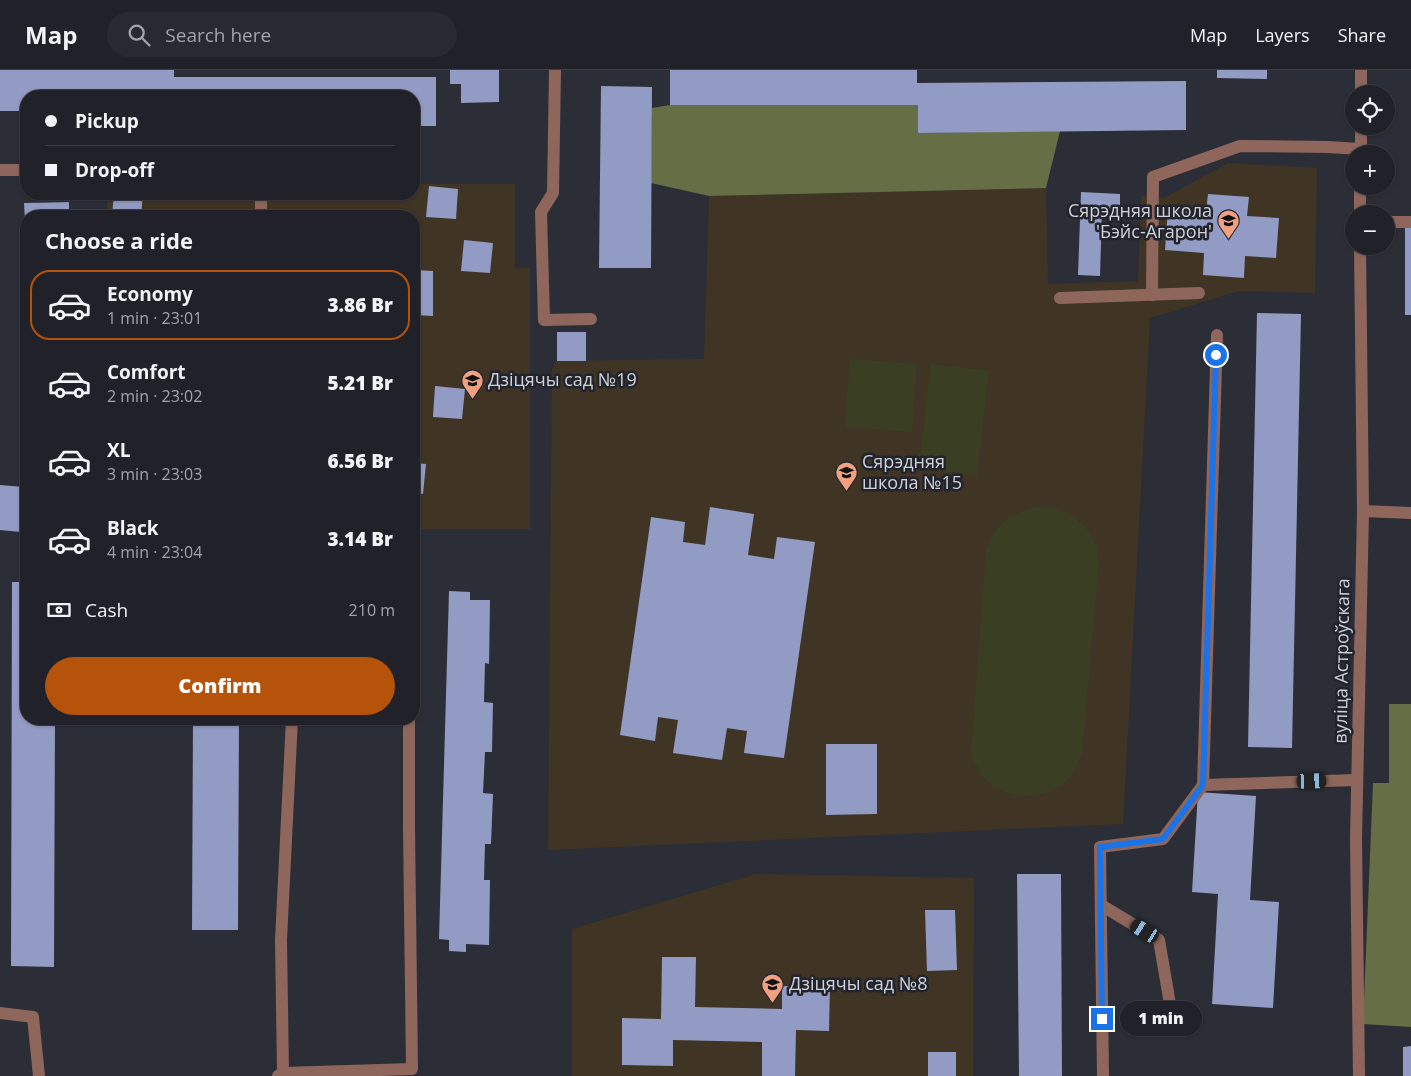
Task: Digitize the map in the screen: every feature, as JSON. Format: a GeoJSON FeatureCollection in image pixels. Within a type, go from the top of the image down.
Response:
{"type":"FeatureCollection","features":[{"type":"Feature","properties":{"kind":"street"},"geometry":{"type":"LineString","coordinates":[[555,70],[553,193],[541,212],[544,320],[591,319]]}},
{"type":"Feature","properties":{"kind":"street"},"geometry":{"type":"LineString","coordinates":[[1361,70],[1361,85]]}},
{"type":"Feature","properties":{"kind":"street"},"geometry":{"type":"LineString","coordinates":[[1152,295],[1153,177],[1240,146],[1327,147],[1345,150]]}},
{"type":"Feature","properties":{"kind":"street"},"geometry":{"type":"LineString","coordinates":[[0,170],[20,170]]}},
{"type":"Feature","properties":{"kind":"street"},"geometry":{"type":"LineString","coordinates":[[1395,222],[1411,222]]}},
{"type":"Feature","properties":{"kind":"street","name":"вуліца Астроўскага"},"geometry":{"type":"LineString","coordinates":[[1359,1076],[1356,780],[1363,510],[1360,255]]}},
{"type":"Feature","properties":{"kind":"street"},"geometry":{"type":"LineString","coordinates":[[1060,298],[1199,293]]}},
{"type":"Feature","properties":{"kind":"street"},"geometry":{"type":"LineString","coordinates":[[1103,1076],[1100,847],[1163,839],[1203,785],[1217,335]]}},
{"type":"Feature","properties":{"kind":"street"},"geometry":{"type":"LineString","coordinates":[[1363,510],[1411,513]]}},
{"type":"Feature","properties":{"kind":"street"},"geometry":{"type":"LineString","coordinates":[[292,725],[281,940],[280,1075],[412,1069],[409,725]]}},
{"type":"Feature","properties":{"kind":"street"},"geometry":{"type":"LineString","coordinates":[[1203,785],[1356,780]]}},
{"type":"Feature","properties":{"kind":"street"},"geometry":{"type":"LineString","coordinates":[[1101,905],[1159,940],[1170,1004]]}},
{"type":"Feature","properties":{"kind":"street"},"geometry":{"type":"LineString","coordinates":[[0,1013],[33,1017],[39,1076]]}},
{"type":"Feature","properties":{"kind":"shaded area","name":"Сярэдняя школа №15"},"geometry":{"type":"Polygon","coordinates":[[[1228,163],[1317,168],[1315,293],[1239,291],[1150,318],[1123,824],[548,850],[552,369],[557,361],[704,359],[709,196],[1046,188],[1048,284],[1138,281],[1141,196],[1164,198],[1228,163]]]}},
{"type":"Feature","properties":{"kind":"shaded area","name":"Дзіцячы сад №19"},"geometry":{"type":"Polygon","coordinates":[[[420,184],[515,184],[515,268],[530,268],[530,529],[420,529],[420,210],[107,210],[107,200],[420,200],[420,184]]]}},
{"type":"Feature","properties":{"kind":"shaded area","name":"Дзіцячы сад №8"},"geometry":{"type":"Polygon","coordinates":[[[756,874],[974,878],[973,1076],[572,1076],[572,929],[756,874]]]}},
{"type":"Feature","properties":{"kind":"green space"},"geometry":{"type":"Polygon","coordinates":[[[670,105],[918,105],[918,133],[1060,131],[1046,188],[709,196],[651,183],[652,108],[670,105]]]}},
{"type":"Feature","properties":{"kind":"green space"},"geometry":{"type":"Polygon","coordinates":[[[850,359],[917,364],[912,432],[845,427],[850,359]]]}},
{"type":"Feature","properties":{"kind":"green space"},"geometry":{"type":"Polygon","coordinates":[[[931,364],[989,371],[977,475],[919,468],[931,364]]]}},
{"type":"Feature","properties":{"kind":"green space"},"geometry":{"type":"Polygon","coordinates":[[[1036,507],[1058,509],[1073,516],[1087,529],[1096,545],[1099,562],[1082,753],[1067,780],[1050,791],[1030,796],[1010,794],[992,785],[979,770],[971,753],[986,551],[994,533],[1004,522],[1018,513],[1036,507]]]}},
{"type":"Feature","properties":{"kind":"green space"},"geometry":{"type":"Polygon","coordinates":[[[1389,704],[1411,704],[1411,1027],[1363,1024],[1373,783],[1389,783],[1389,704]]]}},
{"type":"Feature","properties":{"kind":"building"},"geometry":{"type":"Polygon","coordinates":[[[0,70],[174,70],[174,77],[436,77],[436,126],[420,126],[420,90],[20,90],[20,111],[0,111],[0,70]]]}},
{"type":"Feature","properties":{"kind":"building"},"geometry":{"type":"Polygon","coordinates":[[[450,70],[499,70],[499,102],[461,103],[461,84],[450,84],[450,70]]]}},
{"type":"Feature","properties":{"kind":"building"},"geometry":{"type":"Polygon","coordinates":[[[670,70],[917,70],[917,83],[1186,81],[1186,130],[918,133],[918,105],[670,105],[670,70]]]}},
{"type":"Feature","properties":{"kind":"building"},"geometry":{"type":"Polygon","coordinates":[[[1217,70],[1267,70],[1267,79],[1217,78],[1217,70]]]}},
{"type":"Feature","properties":{"kind":"building"},"geometry":{"type":"Polygon","coordinates":[[[601,86],[652,87],[651,268],[599,268],[601,86]]]}},
{"type":"Feature","properties":{"kind":"building"},"geometry":{"type":"Polygon","coordinates":[[[429,186],[458,189],[456,219],[426,217],[429,186]]]}},
{"type":"Feature","properties":{"kind":"building"},"geometry":{"type":"Polygon","coordinates":[[[1081,192],[1120,194],[1120,211],[1102,210],[1100,276],[1078,275],[1081,192]]]}},
{"type":"Feature","properties":{"kind":"building"},"geometry":{"type":"Polygon","coordinates":[[[1208,194],[1249,197],[1247,216],[1279,218],[1276,258],[1245,256],[1244,278],[1203,275],[1204,253],[1165,250],[1168,209],[1206,212],[1208,194]]]}},
{"type":"Feature","properties":{"kind":"building"},"geometry":{"type":"Polygon","coordinates":[[[113,200],[142,200],[142,210],[112,210],[113,200]]]}},
{"type":"Feature","properties":{"kind":"building"},"geometry":{"type":"Polygon","coordinates":[[[69,202],[69,210],[24,210],[24,203],[69,202]]]}},
{"type":"Feature","properties":{"kind":"building"},"geometry":{"type":"Polygon","coordinates":[[[1405,226],[1411,226],[1411,315],[1405,315],[1405,226]]]}},
{"type":"Feature","properties":{"kind":"building"},"geometry":{"type":"Polygon","coordinates":[[[464,240],[493,243],[490,273],[461,271],[464,240]]]}},
{"type":"Feature","properties":{"kind":"building"},"geometry":{"type":"Polygon","coordinates":[[[420,270],[433,271],[433,316],[420,315],[420,270]]]}},
{"type":"Feature","properties":{"kind":"building"},"geometry":{"type":"Polygon","coordinates":[[[1257,313],[1301,314],[1292,748],[1248,747],[1257,313]]]}},
{"type":"Feature","properties":{"kind":"building"},"geometry":{"type":"Polygon","coordinates":[[[557,332],[586,332],[586,361],[557,361],[557,332]]]}},
{"type":"Feature","properties":{"kind":"building"},"geometry":{"type":"Polygon","coordinates":[[[435,386],[465,389],[462,419],[433,417],[435,386]]]}},
{"type":"Feature","properties":{"kind":"building"},"geometry":{"type":"Polygon","coordinates":[[[420,464],[426,464],[423,494],[420,494],[420,464]]]}},
{"type":"Feature","properties":{"kind":"building"},"geometry":{"type":"Polygon","coordinates":[[[0,485],[20,487],[20,532],[0,530],[0,485]]]}},
{"type":"Feature","properties":{"kind":"building"},"geometry":{"type":"Polygon","coordinates":[[[710,507],[754,514],[748,555],[774,559],[777,537],[815,542],[784,758],[744,753],[747,731],[727,728],[722,760],[673,753],[678,720],[658,717],[655,741],[620,735],[651,517],[685,522],[683,542],[705,545],[710,507]]]}},
{"type":"Feature","properties":{"kind":"building"},"geometry":{"type":"Polygon","coordinates":[[[12,582],[20,582],[20,725],[55,725],[54,967],[11,966],[12,582]]]}},
{"type":"Feature","properties":{"kind":"building"},"geometry":{"type":"Polygon","coordinates":[[[449,591],[470,592],[470,600],[490,600],[489,664],[485,663],[484,702],[493,703],[492,752],[485,752],[483,793],[493,794],[491,844],[485,844],[484,880],[490,880],[489,945],[466,944],[466,952],[449,951],[449,940],[439,939],[449,591]]]}},
{"type":"Feature","properties":{"kind":"building"},"geometry":{"type":"Polygon","coordinates":[[[193,725],[239,725],[238,930],[192,930],[193,725]]]}},
{"type":"Feature","properties":{"kind":"building"},"geometry":{"type":"Polygon","coordinates":[[[826,744],[877,744],[877,814],[826,815],[826,744]]]}},
{"type":"Feature","properties":{"kind":"building"},"geometry":{"type":"Polygon","coordinates":[[[1198,792],[1256,796],[1250,900],[1279,902],[1273,1008],[1212,1004],[1218,894],[1192,892],[1198,792]]]}},
{"type":"Feature","properties":{"kind":"building"},"geometry":{"type":"Polygon","coordinates":[[[1017,874],[1061,874],[1062,1076],[1019,1076],[1017,874]]]}},
{"type":"Feature","properties":{"kind":"building"},"geometry":{"type":"Polygon","coordinates":[[[925,910],[955,910],[957,970],[927,971],[925,910]]]}},
{"type":"Feature","properties":{"kind":"building"},"geometry":{"type":"Polygon","coordinates":[[[662,957],[696,957],[695,1007],[782,1009],[782,986],[830,987],[829,1031],[796,1030],[795,1076],[762,1076],[762,1042],[673,1040],[673,1066],[622,1065],[622,1018],[661,1019],[662,957]]]}},
{"type":"Feature","properties":{"kind":"building"},"geometry":{"type":"Polygon","coordinates":[[[1411,1046],[1411,1076],[1403,1076],[1403,1047],[1411,1046]]]}},
{"type":"Feature","properties":{"kind":"building"},"geometry":{"type":"Polygon","coordinates":[[[928,1052],[956,1052],[956,1076],[928,1076],[928,1052]]]}},
{"type":"Feature","properties":{"kind":"place","name":"Сярэдняя школа 'Бэйс-Агарон'"},"geometry":{"type":"Point","coordinates":[1228,240]}},
{"type":"Feature","properties":{"kind":"place","name":"Дзіцячы сад №19"},"geometry":{"type":"Point","coordinates":[472,399]}},
{"type":"Feature","properties":{"kind":"place","name":"Сярэдняя школа №15"},"geometry":{"type":"Point","coordinates":[846,491]}},
{"type":"Feature","properties":{"kind":"place","name":"Дзіцячы сад №8"},"geometry":{"type":"Point","coordinates":[773,1003]}},
{"type":"Feature","properties":{"kind":"route"},"geometry":{"type":"LineString","coordinates":[[1102,1019],[1100,847],[1163,839],[1203,785],[1216,355]]}}]}
